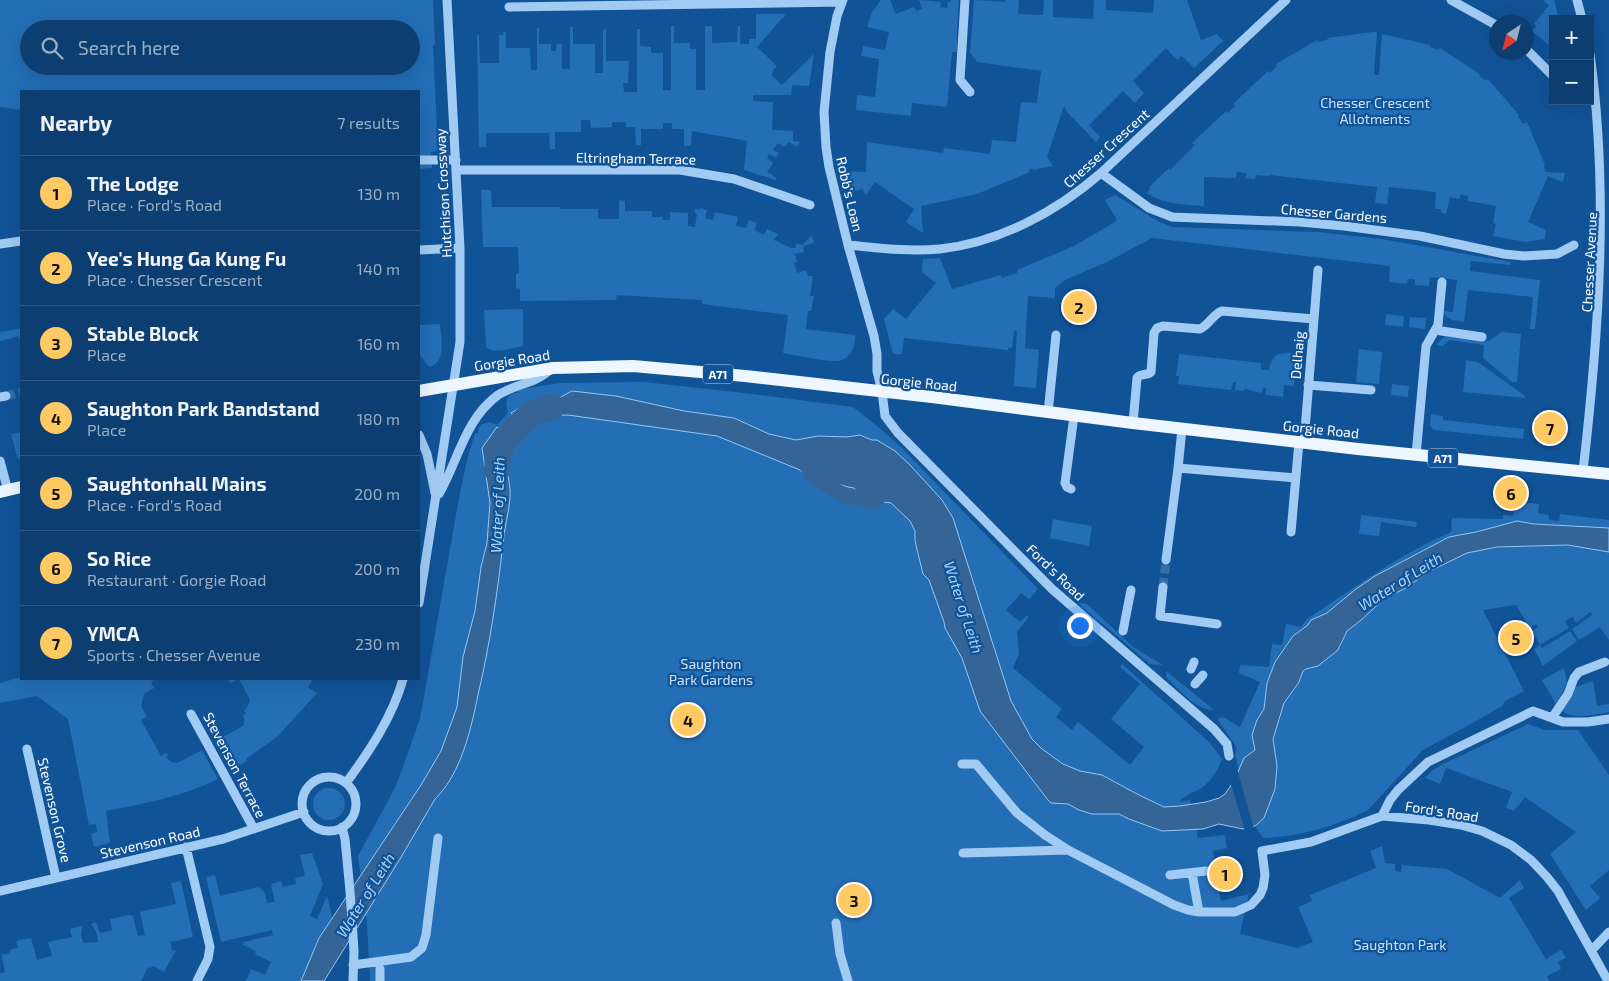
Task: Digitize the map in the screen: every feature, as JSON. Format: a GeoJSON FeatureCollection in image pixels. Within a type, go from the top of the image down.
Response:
{"type":"FeatureCollection","features":[{"type":"Feature","properties":{"kind":"main road","name":"Gorgie Road"},"geometry":{"type":"LineString","coordinates":[[420,391],[553,368],[633,366],[744,376],[932,397],[1048,413],[1416,455],[1609,474]]}},
{"type":"Feature","properties":{"kind":"main road"},"geometry":{"type":"LineString","coordinates":[[4,492],[20,487]]}},
{"type":"Feature","properties":{"kind":"street","name":"Hutchison Crossway"},"geometry":{"type":"LineString","coordinates":[[420,597],[455,384],[460,342],[460,248],[448,0]]}},
{"type":"Feature","properties":{"kind":"street"},"geometry":{"type":"LineString","coordinates":[[965,0],[960,80],[970,92]]}},
{"type":"Feature","properties":{"kind":"street","name":"Chesser Crescent"},"geometry":{"type":"LineString","coordinates":[[848,245],[920,250],[960,246],[980,240],[1046,212],[1080,191],[1101,173],[1286,0]]}},
{"type":"Feature","properties":{"kind":"street"},"geometry":{"type":"LineString","coordinates":[[1451,0],[1489,21]]}},
{"type":"Feature","properties":{"kind":"street"},"geometry":{"type":"LineString","coordinates":[[1577,0],[1581,15]]}},
{"type":"Feature","properties":{"kind":"street"},"geometry":{"type":"LineString","coordinates":[[509,7],[607,3],[842,1]]}},
{"type":"Feature","properties":{"kind":"street","name":"Robb's Loan"},"geometry":{"type":"LineString","coordinates":[[842,1],[836,16],[830,52],[824,129],[829,167],[848,245],[874,336],[877,371],[882,392]]}},
{"type":"Feature","properties":{"kind":"street"},"geometry":{"type":"LineString","coordinates":[[1534,57],[1549,72]]}},
{"type":"Feature","properties":{"kind":"street","name":"Chesser Avenue"},"geometry":{"type":"LineString","coordinates":[[1583,471],[1607,277],[1604,147],[1594,88]]}},
{"type":"Feature","properties":{"kind":"street"},"geometry":{"type":"LineString","coordinates":[[420,160],[456,160]]}},
{"type":"Feature","properties":{"kind":"street","name":"Eltringham Terrace"},"geometry":{"type":"LineString","coordinates":[[456,170],[680,170],[734,179],[810,205]]}},
{"type":"Feature","properties":{"kind":"street","name":"Chesser Gardens"},"geometry":{"type":"LineString","coordinates":[[1101,173],[1149,208],[1172,217],[1344,226],[1420,236],[1515,255],[1556,254],[1574,246]]}},
{"type":"Feature","properties":{"kind":"street"},"geometry":{"type":"LineString","coordinates":[[0,244],[20,240]]}},
{"type":"Feature","properties":{"kind":"street"},"geometry":{"type":"LineString","coordinates":[[420,250],[460,248]]}},
{"type":"Feature","properties":{"kind":"street","name":"Delhaig"},"geometry":{"type":"LineString","coordinates":[[1291,532],[1308,385],[1318,270]]}},
{"type":"Feature","properties":{"kind":"street"},"geometry":{"type":"LineString","coordinates":[[1416,455],[1421,360],[1439,318],[1443,295],[1442,282]]}},
{"type":"Feature","properties":{"kind":"street"},"geometry":{"type":"LineString","coordinates":[[1133,423],[1137,378],[1140,375],[1151,372],[1154,334],[1160,327],[1200,329],[1206,326],[1222,310],[1314,319]]}},
{"type":"Feature","properties":{"kind":"street"},"geometry":{"type":"LineString","coordinates":[[1435,330],[1482,337]]}},
{"type":"Feature","properties":{"kind":"street"},"geometry":{"type":"LineString","coordinates":[[1048,413],[1056,335]]}},
{"type":"Feature","properties":{"kind":"street"},"geometry":{"type":"LineString","coordinates":[[436,498],[449,476],[464,440],[482,410],[506,390],[535,380],[553,368]]}},
{"type":"Feature","properties":{"kind":"street"},"geometry":{"type":"LineString","coordinates":[[1308,385],[1371,390]]}},
{"type":"Feature","properties":{"kind":"street","name":"Ford's Road"},"geometry":{"type":"LineString","coordinates":[[882,392],[885,416],[898,433],[1052,589],[1219,734],[1227,744],[1229,756]]}},
{"type":"Feature","properties":{"kind":"street"},"geometry":{"type":"LineString","coordinates":[[1071,489],[1065,483],[1074,416]]}},
{"type":"Feature","properties":{"kind":"street"},"geometry":{"type":"LineString","coordinates":[[1166,560],[1182,429]]}},
{"type":"Feature","properties":{"kind":"street"},"geometry":{"type":"LineString","coordinates":[[420,437],[427,454],[436,498]]}},
{"type":"Feature","properties":{"kind":"street"},"geometry":{"type":"LineString","coordinates":[[0,461],[4,492]]}},
{"type":"Feature","properties":{"kind":"street"},"geometry":{"type":"LineString","coordinates":[[1178,468],[1235,470],[1296,478]]}},
{"type":"Feature","properties":{"kind":"street"},"geometry":{"type":"LineString","coordinates":[[1163,587],[1160,616],[1217,624]]}},
{"type":"Feature","properties":{"kind":"street"},"geometry":{"type":"LineString","coordinates":[[1123,631],[1131,590]]}},
{"type":"Feature","properties":{"kind":"street"},"geometry":{"type":"LineString","coordinates":[[1552,718],[1568,694],[1574,678],[1580,672],[1605,662]]}},
{"type":"Feature","properties":{"kind":"street"},"geometry":{"type":"LineString","coordinates":[[1195,684],[1203,675]]}},
{"type":"Feature","properties":{"kind":"street"},"geometry":{"type":"LineString","coordinates":[[346,783],[385,722],[404,680]]}},
{"type":"Feature","properties":{"kind":"street","name":"Ford's Road"},"geometry":{"type":"LineString","coordinates":[[1382,816],[1390,800],[1398,790],[1428,762],[1533,711],[1570,722],[1609,718]]}},
{"type":"Feature","properties":{"kind":"street","name":"Stevenson Terrace"},"geometry":{"type":"LineString","coordinates":[[191,714],[254,829]]}},
{"type":"Feature","properties":{"kind":"street","name":"Stevenson Grove"},"geometry":{"type":"LineString","coordinates":[[27,749],[56,878]]}},
{"type":"Feature","properties":{"kind":"street","name":"Ford's Road"},"geometry":{"type":"LineString","coordinates":[[962,764],[976,764],[1016,813],[1068,850],[1165,900],[1199,912],[1235,912],[1252,904],[1260,895],[1265,881],[1262,851],[1311,842],[1382,816],[1429,820],[1462,825],[1482,831],[1511,845],[1531,860],[1548,877],[1558,890],[1608,981]]}},
{"type":"Feature","properties":{"kind":"street"},"geometry":{"type":"LineString","coordinates":[[324,777],[332,777],[346,783],[351,788],[356,802],[352,816],[342,827],[335,830],[313,825],[304,812],[303,797],[311,784],[324,777]]}},
{"type":"Feature","properties":{"kind":"street","name":"Stevenson Road"},"geometry":{"type":"LineString","coordinates":[[0,891],[186,848],[254,829],[304,812]]}},
{"type":"Feature","properties":{"kind":"street"},"geometry":{"type":"LineString","coordinates":[[342,827],[346,839],[350,891],[354,951],[353,981]]}},
{"type":"Feature","properties":{"kind":"street"},"geometry":{"type":"LineString","coordinates":[[353,965],[411,956],[422,948],[426,935],[438,838]]}},
{"type":"Feature","properties":{"kind":"street"},"geometry":{"type":"LineString","coordinates":[[186,848],[210,947],[208,959],[196,981]]}},
{"type":"Feature","properties":{"kind":"street"},"geometry":{"type":"LineString","coordinates":[[963,853],[1068,850]]}},
{"type":"Feature","properties":{"kind":"street"},"geometry":{"type":"LineString","coordinates":[[1170,875],[1206,871]]}},
{"type":"Feature","properties":{"kind":"street"},"geometry":{"type":"LineString","coordinates":[[1192,873],[1199,912]]}},
{"type":"Feature","properties":{"kind":"street"},"geometry":{"type":"LineString","coordinates":[[836,923],[840,954],[848,981]]}},
{"type":"Feature","properties":{"kind":"street"},"geometry":{"type":"LineString","coordinates":[[1592,950],[1609,932]]}},
{"type":"Feature","properties":{"kind":"street"},"geometry":{"type":"LineString","coordinates":[[380,969],[380,981]]}},
{"type":"Feature","properties":{"kind":"green space"},"geometry":{"type":"Polygon","coordinates":[[[0,0],[433,0],[435,45],[433,46],[438,151],[431,152],[432,168],[420,169],[420,90],[20,90],[20,110],[0,107],[0,0]]]}},
{"type":"Feature","properties":{"kind":"green space"},"geometry":{"type":"Polygon","coordinates":[[[881,0],[890,0],[896,14],[914,7],[916,11],[922,9],[919,0],[941,2],[940,7],[947,8],[948,2],[951,0],[959,0],[957,52],[952,52],[947,107],[912,103],[911,116],[856,110],[857,95],[875,97],[879,59],[861,56],[863,46],[885,50],[889,32],[867,27],[872,12],[881,0]]]}},
{"type":"Feature","properties":{"kind":"green space"},"geometry":{"type":"Polygon","coordinates":[[[974,0],[1006,2],[1006,0],[1019,0],[1018,14],[1043,15],[1044,0],[1053,0],[1053,17],[1093,19],[1094,0],[1106,0],[1106,10],[1153,13],[1154,0],[1187,0],[1201,40],[1217,34],[1223,41],[1194,68],[1182,56],[1177,60],[1166,48],[1133,81],[1144,93],[1135,103],[1123,91],[1089,125],[1100,137],[1096,142],[1067,112],[1064,106],[1047,157],[1053,166],[1033,170],[1032,168],[1029,170],[1030,172],[977,194],[921,206],[923,233],[906,222],[914,209],[875,182],[866,195],[862,189],[851,193],[846,171],[866,172],[867,142],[943,153],[944,148],[990,154],[992,140],[1016,142],[1021,102],[1037,103],[1041,71],[977,62],[970,53],[974,0]]]}},
{"type":"Feature","properties":{"kind":"green space"},"geometry":{"type":"Polygon","coordinates":[[[1543,0],[1554,0],[1558,15],[1549,15],[1549,46],[1534,33],[1536,26],[1534,24],[1549,5],[1543,0]]]}},
{"type":"Feature","properties":{"kind":"green space"},"geometry":{"type":"Polygon","coordinates":[[[756,14],[786,14],[757,47],[777,66],[773,70],[772,76],[782,85],[814,54],[809,86],[792,85],[791,95],[753,95],[753,101],[773,102],[772,130],[793,131],[793,141],[800,142],[797,147],[789,142],[784,147],[778,143],[773,150],[779,153],[776,158],[769,154],[767,158],[773,163],[767,172],[777,178],[775,180],[744,170],[747,141],[692,131],[691,146],[684,146],[684,129],[672,129],[672,123],[663,123],[663,129],[641,129],[641,145],[636,145],[635,127],[626,127],[626,122],[612,122],[612,127],[591,128],[590,120],[581,120],[581,132],[555,132],[555,149],[550,149],[549,133],[486,133],[486,147],[479,147],[477,35],[479,35],[480,63],[499,63],[499,35],[503,35],[503,32],[506,32],[506,48],[530,48],[531,70],[537,70],[537,28],[539,28],[539,44],[551,44],[551,51],[556,51],[557,44],[562,44],[562,69],[570,69],[570,27],[573,27],[573,44],[595,44],[595,73],[603,73],[603,30],[606,29],[606,61],[629,61],[628,83],[623,83],[624,92],[637,92],[637,29],[640,29],[640,46],[651,47],[651,53],[663,53],[663,90],[671,90],[671,26],[674,26],[674,43],[690,43],[690,49],[696,49],[696,90],[705,90],[705,26],[712,26],[712,43],[737,42],[738,26],[740,26],[740,44],[749,44],[749,39],[756,39],[756,14]]]}},
{"type":"Feature","properties":{"kind":"green space","name":"Chesser Crescent Allotments"},"geometry":{"type":"Polygon","coordinates":[[[1377,32],[1374,75],[1379,75],[1382,34],[1430,45],[1430,47],[1438,50],[1440,48],[1480,74],[1479,76],[1485,80],[1488,79],[1519,115],[1518,117],[1523,124],[1527,122],[1545,165],[1545,172],[1565,173],[1563,182],[1548,176],[1528,222],[1546,230],[1545,239],[1526,242],[1493,236],[1496,224],[1493,223],[1496,206],[1468,201],[1468,196],[1461,194],[1459,199],[1450,197],[1446,214],[1441,212],[1441,209],[1435,209],[1436,192],[1389,187],[1387,204],[1375,203],[1377,187],[1270,175],[1256,175],[1255,179],[1246,178],[1246,173],[1237,172],[1236,178],[1204,177],[1204,206],[1167,202],[1147,193],[1150,189],[1149,187],[1169,168],[1170,170],[1195,145],[1192,143],[1226,111],[1228,113],[1235,106],[1234,103],[1268,71],[1270,73],[1277,66],[1276,64],[1317,40],[1318,42],[1328,40],[1327,38],[1377,32]]]}},
{"type":"Feature","properties":{"kind":"green space"},"geometry":{"type":"Polygon","coordinates":[[[481,190],[491,190],[492,207],[598,209],[598,219],[619,219],[619,200],[625,201],[625,211],[652,211],[652,217],[663,217],[663,220],[670,220],[670,212],[688,213],[688,226],[695,227],[697,213],[695,213],[695,209],[700,210],[700,208],[707,210],[705,218],[713,220],[715,212],[738,217],[736,226],[746,228],[749,220],[757,223],[754,230],[764,235],[767,229],[778,234],[774,240],[791,248],[795,248],[797,243],[802,245],[812,236],[814,243],[803,246],[804,252],[795,254],[797,262],[794,263],[797,273],[806,270],[808,276],[813,276],[810,296],[814,296],[811,311],[808,311],[806,329],[855,335],[853,348],[849,355],[837,361],[783,353],[788,315],[702,304],[702,300],[617,295],[616,300],[520,301],[520,289],[516,288],[516,274],[519,273],[518,247],[483,247],[481,190]]]}},
{"type":"Feature","properties":{"kind":"green space"},"geometry":{"type":"Polygon","coordinates":[[[1115,195],[1158,221],[1172,227],[1317,232],[1382,239],[1510,262],[1511,265],[1471,261],[1470,271],[1540,280],[1535,329],[1530,329],[1533,297],[1468,290],[1464,322],[1449,318],[1443,311],[1453,312],[1457,280],[1430,277],[1429,286],[1415,285],[1415,279],[1408,279],[1407,284],[1389,282],[1390,266],[1152,238],[1107,262],[1065,280],[1055,288],[1055,298],[1028,296],[1025,348],[1039,350],[1036,388],[1014,386],[1017,331],[1014,331],[1012,348],[1009,347],[1008,350],[904,338],[902,354],[893,354],[884,319],[893,309],[906,319],[936,283],[922,272],[923,259],[940,258],[952,289],[1001,275],[1002,278],[1017,273],[1017,270],[1074,246],[1115,222],[1117,220],[1105,200],[1115,195]]]}},
{"type":"Feature","properties":{"kind":"green space"},"geometry":{"type":"Polygon","coordinates":[[[523,309],[523,346],[498,351],[486,347],[484,310],[523,309]]]}},
{"type":"Feature","properties":{"kind":"green space"},"geometry":{"type":"Polygon","coordinates":[[[1386,314],[1404,316],[1403,327],[1385,325],[1386,314]]]}},
{"type":"Feature","properties":{"kind":"green space"},"geometry":{"type":"Polygon","coordinates":[[[1410,317],[1426,318],[1425,329],[1409,327],[1410,317]]]}},
{"type":"Feature","properties":{"kind":"green space"},"geometry":{"type":"Polygon","coordinates":[[[440,324],[441,355],[435,365],[429,367],[420,354],[420,325],[440,324]]]}},
{"type":"Feature","properties":{"kind":"green space"},"geometry":{"type":"Polygon","coordinates":[[[20,328],[20,342],[19,336],[0,341],[0,330],[1,332],[20,328]]]}},
{"type":"Feature","properties":{"kind":"green space"},"geometry":{"type":"Polygon","coordinates":[[[1502,332],[1521,334],[1517,382],[1512,382],[1483,358],[1484,345],[1449,340],[1443,346],[1436,345],[1446,335],[1489,341],[1502,332]]]}},
{"type":"Feature","properties":{"kind":"green space"},"geometry":{"type":"Polygon","coordinates":[[[1359,349],[1382,352],[1379,384],[1356,382],[1359,349]]]}},
{"type":"Feature","properties":{"kind":"green space"},"geometry":{"type":"Polygon","coordinates":[[[1298,352],[1294,386],[1284,385],[1283,397],[1266,395],[1266,388],[1263,388],[1262,393],[1245,389],[1244,391],[1235,390],[1236,382],[1233,382],[1231,390],[1178,384],[1179,376],[1176,376],[1179,354],[1261,363],[1261,370],[1269,370],[1275,356],[1298,352]]]}},
{"type":"Feature","properties":{"kind":"green space"},"geometry":{"type":"Polygon","coordinates":[[[1466,360],[1478,362],[1525,396],[1525,398],[1463,392],[1466,360]]]}},
{"type":"Feature","properties":{"kind":"green space","name":"Saughton Park Gardens"},"geometry":{"type":"Polygon","coordinates":[[[644,382],[853,407],[901,447],[1038,589],[1029,599],[1021,593],[1006,610],[1020,622],[1027,615],[1029,617],[1017,632],[1019,654],[1013,668],[1062,709],[1056,717],[1072,730],[1078,722],[1130,765],[1144,747],[1111,719],[1140,684],[1120,667],[1122,664],[1209,742],[1222,759],[1216,772],[1207,783],[1179,802],[1190,800],[1198,838],[1225,835],[1227,848],[1213,851],[1216,868],[1210,871],[1212,881],[1219,880],[1220,887],[1230,886],[1231,889],[1219,892],[1221,901],[1249,894],[1240,934],[1297,948],[1313,942],[1298,907],[1312,901],[1310,895],[1376,868],[1370,851],[1382,846],[1385,863],[1395,864],[1395,871],[1401,872],[1402,865],[1447,869],[1500,898],[1520,880],[1524,888],[1509,898],[1546,959],[1561,950],[1566,958],[1558,962],[1561,969],[1547,976],[1549,981],[370,981],[367,922],[358,856],[396,786],[420,719],[459,498],[475,433],[478,434],[478,429],[482,424],[490,422],[497,425],[508,413],[506,403],[508,397],[518,393],[517,390],[560,383],[644,382]]]}},
{"type":"Feature","properties":{"kind":"green space"},"geometry":{"type":"Polygon","coordinates":[[[1392,384],[1409,386],[1408,397],[1391,395],[1392,384]]]}},
{"type":"Feature","properties":{"kind":"green space"},"geometry":{"type":"Polygon","coordinates":[[[1431,414],[1443,416],[1443,420],[1524,429],[1523,439],[1434,430],[1430,426],[1431,414]]]}},
{"type":"Feature","properties":{"kind":"green space"},"geometry":{"type":"Polygon","coordinates":[[[20,432],[20,461],[17,457],[11,434],[20,432]]]}},
{"type":"Feature","properties":{"kind":"green space"},"geometry":{"type":"Polygon","coordinates":[[[1515,501],[1539,504],[1538,513],[1549,515],[1549,520],[1559,521],[1560,514],[1609,520],[1609,528],[1526,522],[1449,537],[1375,576],[1327,613],[1317,617],[1293,636],[1279,656],[1267,683],[1264,709],[1257,720],[1252,735],[1255,750],[1244,758],[1239,771],[1235,755],[1237,748],[1218,720],[1223,717],[1240,727],[1260,682],[1239,673],[1240,665],[1269,667],[1272,644],[1282,645],[1286,624],[1301,627],[1307,619],[1378,572],[1451,532],[1452,518],[1503,519],[1503,515],[1513,516],[1515,501]]]}},
{"type":"Feature","properties":{"kind":"green space"},"geometry":{"type":"Polygon","coordinates":[[[1361,515],[1417,522],[1416,527],[1381,522],[1379,536],[1359,534],[1361,515]]]}},
{"type":"Feature","properties":{"kind":"green space"},"geometry":{"type":"Polygon","coordinates":[[[1053,519],[1092,526],[1089,546],[1050,538],[1053,519]]]}},
{"type":"Feature","properties":{"kind":"green space"},"geometry":{"type":"Polygon","coordinates":[[[1568,545],[1609,552],[1609,640],[1600,627],[1579,640],[1572,629],[1592,615],[1590,612],[1576,623],[1573,617],[1565,621],[1569,628],[1540,645],[1532,631],[1538,627],[1536,624],[1530,628],[1516,605],[1483,610],[1524,691],[1505,701],[1502,706],[1423,750],[1368,810],[1330,826],[1276,837],[1263,838],[1255,826],[1264,818],[1275,789],[1277,766],[1273,739],[1284,703],[1299,682],[1303,671],[1318,666],[1341,647],[1347,631],[1384,599],[1455,557],[1483,550],[1568,545]]]}},
{"type":"Feature","properties":{"kind":"green space"},"geometry":{"type":"Polygon","coordinates":[[[1078,603],[1087,604],[1133,647],[1163,665],[1150,664],[1078,603]]]}},
{"type":"Feature","properties":{"kind":"green space"},"geometry":{"type":"Polygon","coordinates":[[[1570,631],[1577,641],[1543,666],[1534,649],[1540,645],[1542,648],[1570,631]]]}},
{"type":"Feature","properties":{"kind":"green space"},"geometry":{"type":"Polygon","coordinates":[[[1564,668],[1567,683],[1556,704],[1542,680],[1564,668]]]}},
{"type":"Feature","properties":{"kind":"green space"},"geometry":{"type":"Polygon","coordinates":[[[1166,671],[1214,710],[1200,707],[1194,703],[1166,677],[1166,671]]]}},
{"type":"Feature","properties":{"kind":"green space"},"geometry":{"type":"Polygon","coordinates":[[[20,677],[20,680],[155,680],[151,682],[154,688],[144,694],[141,706],[147,717],[141,720],[161,756],[166,753],[168,755],[166,757],[171,762],[177,763],[202,750],[218,779],[177,795],[106,811],[110,843],[94,847],[91,834],[97,832],[96,824],[89,825],[68,719],[37,696],[0,703],[0,683],[20,677]]]}},
{"type":"Feature","properties":{"kind":"green space"},"geometry":{"type":"Polygon","coordinates":[[[240,680],[310,680],[312,681],[308,687],[317,693],[278,736],[246,759],[247,761],[232,769],[216,741],[243,726],[245,720],[243,716],[246,713],[244,710],[247,708],[250,700],[240,680]]]}},
{"type":"Feature","properties":{"kind":"green space"},"geometry":{"type":"Polygon","coordinates":[[[1593,681],[1597,706],[1609,704],[1609,712],[1577,716],[1562,710],[1573,695],[1575,687],[1593,681]]]}},
{"type":"Feature","properties":{"kind":"green space"},"geometry":{"type":"Polygon","coordinates":[[[1528,724],[1545,730],[1578,730],[1609,775],[1609,870],[1590,886],[1600,898],[1586,910],[1550,854],[1576,832],[1525,797],[1514,811],[1506,808],[1512,792],[1446,768],[1440,784],[1425,778],[1443,764],[1528,724]]]}},
{"type":"Feature","properties":{"kind":"green space"},"geometry":{"type":"Polygon","coordinates":[[[329,788],[335,789],[340,793],[344,798],[344,810],[340,815],[335,819],[329,820],[323,819],[318,815],[314,810],[313,804],[314,798],[318,793],[323,789],[329,788]]]}},
{"type":"Feature","properties":{"kind":"green space"},"geometry":{"type":"Polygon","coordinates":[[[312,853],[323,884],[310,916],[317,919],[327,896],[333,920],[319,938],[301,981],[246,981],[251,969],[265,975],[271,962],[255,954],[256,951],[243,945],[244,942],[273,935],[272,930],[221,942],[206,877],[215,875],[220,896],[259,887],[265,893],[267,903],[275,902],[271,884],[281,881],[283,887],[296,884],[295,878],[305,876],[300,855],[312,853]]]}},
{"type":"Feature","properties":{"kind":"green space"},"geometry":{"type":"Polygon","coordinates":[[[181,881],[193,937],[171,942],[172,951],[176,950],[164,972],[153,966],[151,968],[148,967],[141,981],[0,981],[0,973],[5,972],[1,953],[3,955],[9,953],[12,949],[18,948],[16,941],[31,938],[37,960],[52,956],[48,942],[72,937],[70,929],[82,926],[81,935],[83,943],[98,942],[96,931],[91,924],[96,922],[99,931],[102,933],[112,930],[110,919],[129,915],[133,916],[138,936],[145,935],[140,912],[176,904],[171,883],[181,881]]]}},
{"type":"Feature","properties":{"kind":"water"},"geometry":{"type":"Polygon","coordinates":[[[572,391],[616,396],[684,411],[734,418],[769,434],[796,440],[818,436],[847,437],[860,435],[877,440],[895,451],[942,500],[953,518],[1011,701],[1032,739],[1042,749],[1063,764],[1080,771],[1102,775],[1164,807],[1206,802],[1225,794],[1234,781],[1244,758],[1255,750],[1252,735],[1257,720],[1264,709],[1267,683],[1275,662],[1293,636],[1308,625],[1311,620],[1327,613],[1375,576],[1449,537],[1517,521],[1534,524],[1609,528],[1609,552],[1568,545],[1497,547],[1467,553],[1430,571],[1404,589],[1384,599],[1347,631],[1338,650],[1318,666],[1303,671],[1299,682],[1284,703],[1273,739],[1277,766],[1275,789],[1264,818],[1255,826],[1243,829],[1219,824],[1203,829],[1162,831],[1119,814],[1092,814],[1068,804],[1051,803],[1048,800],[980,711],[962,658],[945,628],[929,580],[923,574],[915,541],[915,531],[910,521],[891,503],[876,501],[854,488],[836,483],[820,474],[808,478],[800,470],[717,436],[568,415],[543,416],[537,425],[530,429],[511,413],[518,409],[559,398],[572,391]]]}},
{"type":"Feature","properties":{"kind":"water"},"geometry":{"type":"Polygon","coordinates":[[[497,427],[514,443],[515,448],[505,460],[510,493],[496,601],[486,657],[464,750],[452,777],[435,799],[324,981],[301,981],[319,938],[421,785],[441,751],[457,707],[463,657],[475,611],[481,567],[487,543],[490,503],[482,448],[497,427]]]}},
{"type":"Feature","properties":{"kind":"pier"},"geometry":{"type":"Polygon","coordinates":[[[1237,769],[1254,829],[1245,831],[1230,781],[1237,769]]]}},
{"type":"Feature","properties":{"kind":"waterway","name":"Water of Leith"},"geometry":{"type":"LineString","coordinates":[[497,470],[499,449],[505,440],[532,413],[552,407]]}},
{"type":"Feature","properties":{"kind":"waterway"},"geometry":{"type":"LineString","coordinates":[[808,456],[807,466],[815,478],[847,497],[857,497],[873,503],[889,486]]}},
{"type":"Feature","properties":{"kind":"tunnel"},"geometry":{"type":"LineString","coordinates":[[6,396],[20,392]]}},
{"type":"Feature","properties":{"kind":"tunnel"},"geometry":{"type":"LineString","coordinates":[[1163,587],[1166,560]]}},
{"type":"Feature","properties":{"kind":"place","name":"Yee's Hung Ga Kung Fu"},"geometry":{"type":"Point","coordinates":[1079,307]}},
{"type":"Feature","properties":{"kind":"place","name":"YMCA"},"geometry":{"type":"Point","coordinates":[1550,428]}},
{"type":"Feature","properties":{"kind":"place","name":"So Rice"},"geometry":{"type":"Point","coordinates":[1511,493]}},
{"type":"Feature","properties":{"kind":"place","name":"Saughtonhall Mains"},"geometry":{"type":"Point","coordinates":[1516,638]}},
{"type":"Feature","properties":{"kind":"place","name":"Saughton Park Bandstand"},"geometry":{"type":"Point","coordinates":[688,720]}},
{"type":"Feature","properties":{"kind":"place","name":"The Lodge"},"geometry":{"type":"Point","coordinates":[1225,874]}},
{"type":"Feature","properties":{"kind":"place","name":"Stable Block"},"geometry":{"type":"Point","coordinates":[854,900]}},
{"type":"Feature","properties":{"kind":"park label","name":"Saughton Park"},"geometry":{"type":"Point","coordinates":[1400,944]}}]}
